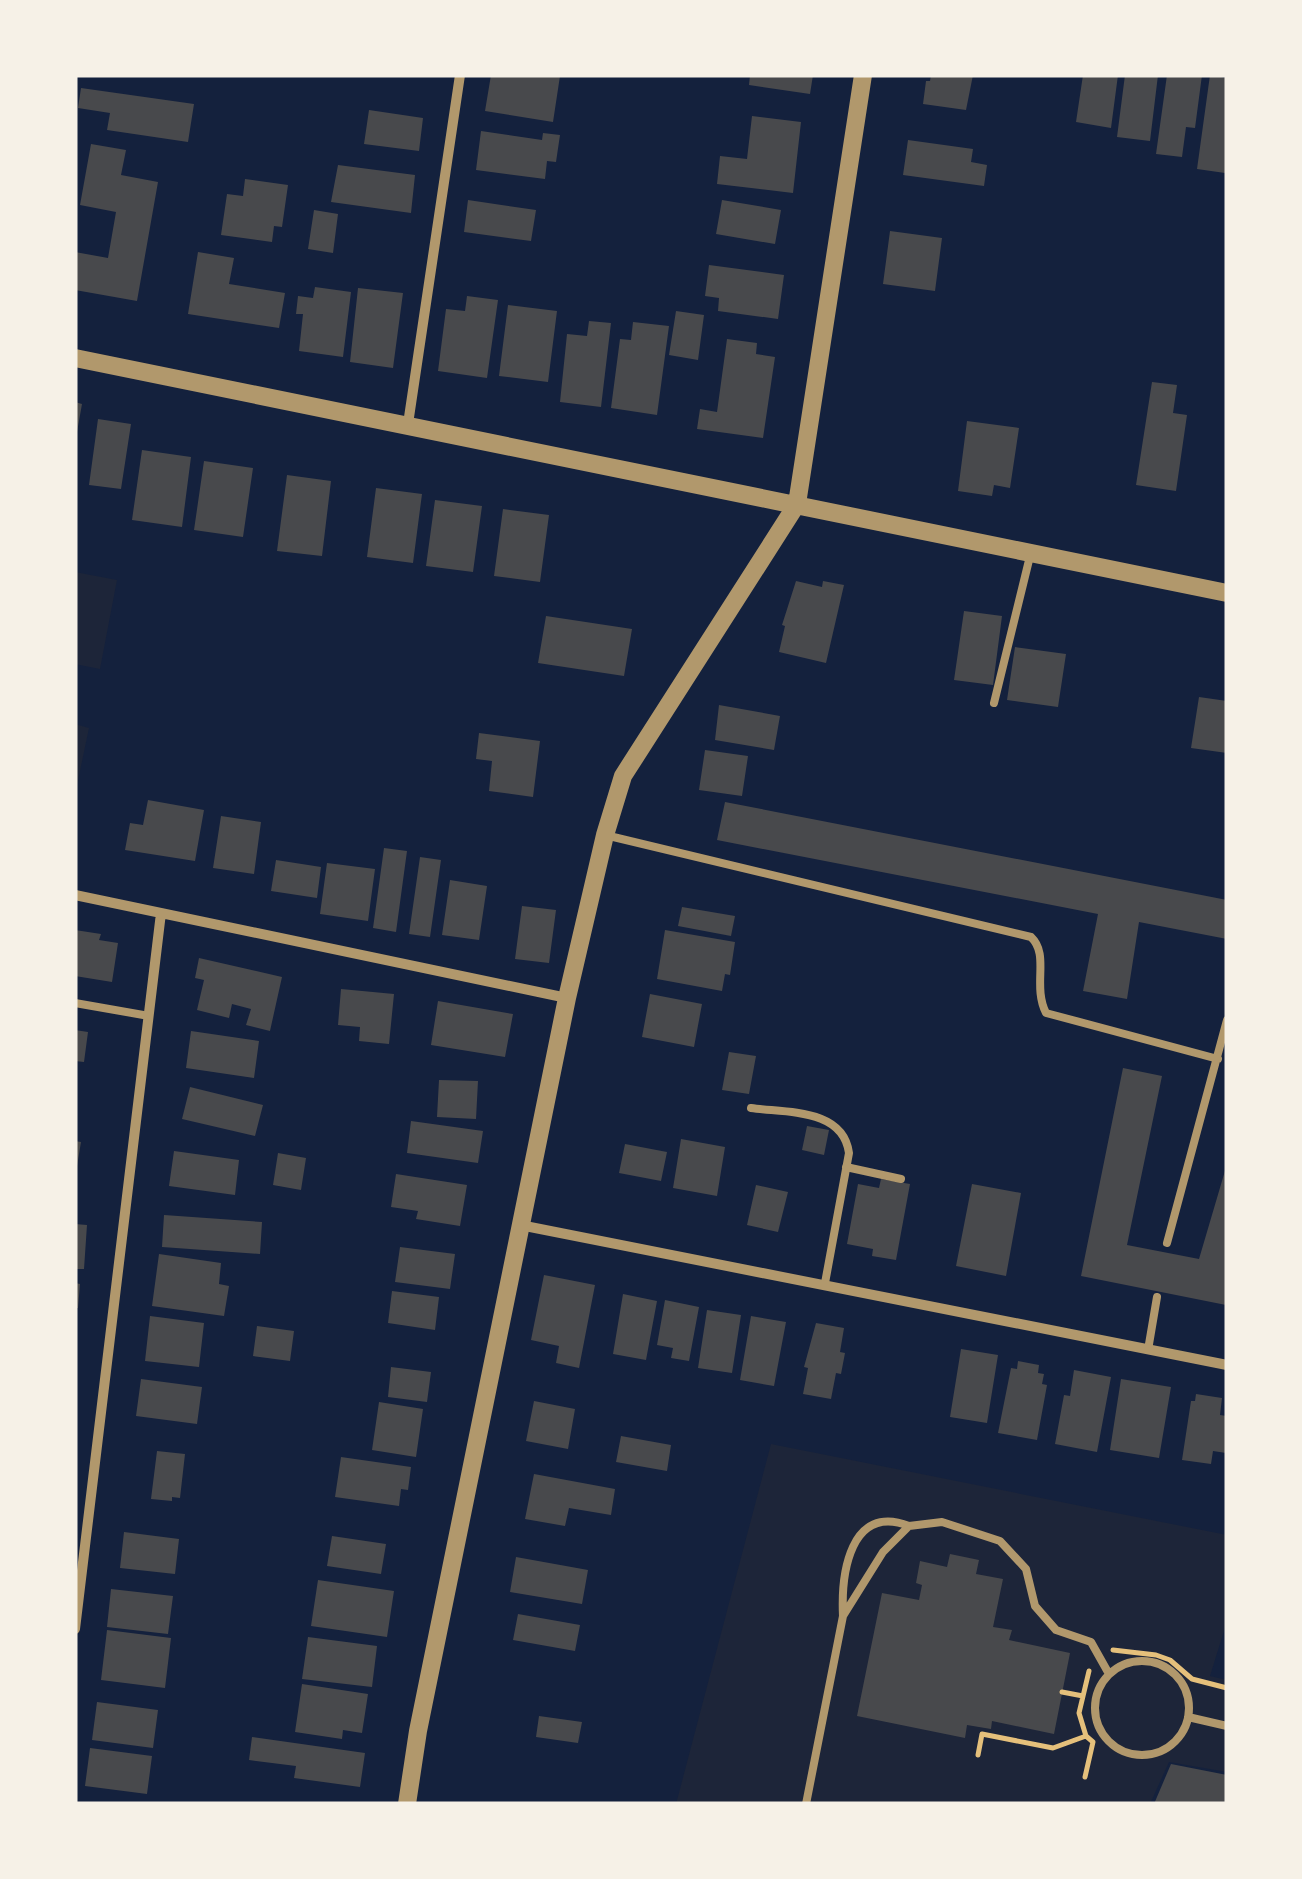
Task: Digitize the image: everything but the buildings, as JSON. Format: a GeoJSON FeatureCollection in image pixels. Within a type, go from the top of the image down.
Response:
{"type":"FeatureCollection","features":[{"type":"Feature","properties":{"kind":"street"},"geometry":{"type":"LineString","coordinates":[[408,424],[460,75]]}},
{"type":"Feature","properties":{"kind":"street"},"geometry":{"type":"LineString","coordinates":[[407,1804],[418,1731],[566,998],[605,835],[623,776],[797,504],[863,75]]}},
{"type":"Feature","properties":{"kind":"street"},"geometry":{"type":"LineString","coordinates":[[75,358],[1227,593]]}},
{"type":"Feature","properties":{"kind":"street"},"geometry":{"type":"LineString","coordinates":[[75,895],[566,998]]}},
{"type":"Feature","properties":{"kind":"street"},"geometry":{"type":"LineString","coordinates":[[75,1628],[161,914]]}},
{"type":"Feature","properties":{"kind":"street"},"geometry":{"type":"LineString","coordinates":[[520,1224],[1227,1366]]}},
{"type":"Feature","properties":{"kind":"lane"},"geometry":{"type":"LineString","coordinates":[[994,702],[1031,552]]}},
{"type":"Feature","properties":{"kind":"lane"},"geometry":{"type":"LineString","coordinates":[[605,835],[1031,937],[1042,955],[1039,1000],[1046,1012],[1218,1059]]}},
{"type":"Feature","properties":{"kind":"lane"},"geometry":{"type":"LineString","coordinates":[[75,1003],[148,1016]]}},
{"type":"Feature","properties":{"kind":"lane"},"geometry":{"type":"LineString","coordinates":[[1168,1243],[1227,1020]]}},
{"type":"Feature","properties":{"kind":"lane"},"geometry":{"type":"LineString","coordinates":[[751,1108],[826,1118],[848,1140],[825,1283]]}},
{"type":"Feature","properties":{"kind":"lane"},"geometry":{"type":"LineString","coordinates":[[846,1168],[901,1179]]}},
{"type":"Feature","properties":{"kind":"lane"},"geometry":{"type":"LineString","coordinates":[[1148,1350],[1157,1298]]}},
{"type":"Feature","properties":{"kind":"lane"},"geometry":{"type":"LineString","coordinates":[[806,1804],[843,1616],[844,1572],[856,1542],[872,1524],[890,1519],[909,1526],[942,1522],[1000,1541],[1026,1569],[1035,1606],[1056,1630],[1091,1642],[1109,1674]]}},
{"type":"Feature","properties":{"kind":"lane"},"geometry":{"type":"LineString","coordinates":[[843,1616],[883,1552],[909,1526]]}},
{"type":"Feature","properties":{"kind":"lane"},"geometry":{"type":"LineString","coordinates":[[1136,1661],[1164,1666],[1185,1688],[1188,1718],[1174,1742],[1162,1750],[1148,1755],[1120,1750],[1100,1729],[1096,1715],[1100,1686],[1109,1674],[1136,1661]]}},
{"type":"Feature","properties":{"kind":"lane"},"geometry":{"type":"LineString","coordinates":[[1188,1718],[1227,1726]]}},
{"type":"Feature","properties":{"kind":"path"},"geometry":{"type":"LineString","coordinates":[[1085,1776],[1093,1742],[1086,1736],[1079,1712],[1092,1657],[1098,1650],[1109,1646],[1123,1654],[1137,1651],[1156,1655],[1170,1660],[1192,1679],[1227,1688]]}},
{"type":"Feature","properties":{"kind":"path"},"geometry":{"type":"LineString","coordinates":[[1062,1692],[1083,1696]]}},
{"type":"Feature","properties":{"kind":"path"},"geometry":{"type":"LineString","coordinates":[[978,1756],[983,1731],[1052,1748],[1086,1736]]}},
{"type":"Feature","properties":{"kind":"shaded area"},"geometry":{"type":"Polygon","coordinates":[[[75,572],[117,580],[100,669],[75,664],[75,572]]]}},
{"type":"Feature","properties":{"kind":"shaded area"},"geometry":{"type":"Polygon","coordinates":[[[75,724],[89,728],[75,795],[75,724]]]}},
{"type":"Feature","properties":{"kind":"shaded area"},"geometry":{"type":"Polygon","coordinates":[[[771,1444],[1227,1535],[1227,1621],[1210,1676],[1227,1680],[1227,1772],[1169,1762],[1150,1804],[676,1804],[771,1444]]]}}]}
